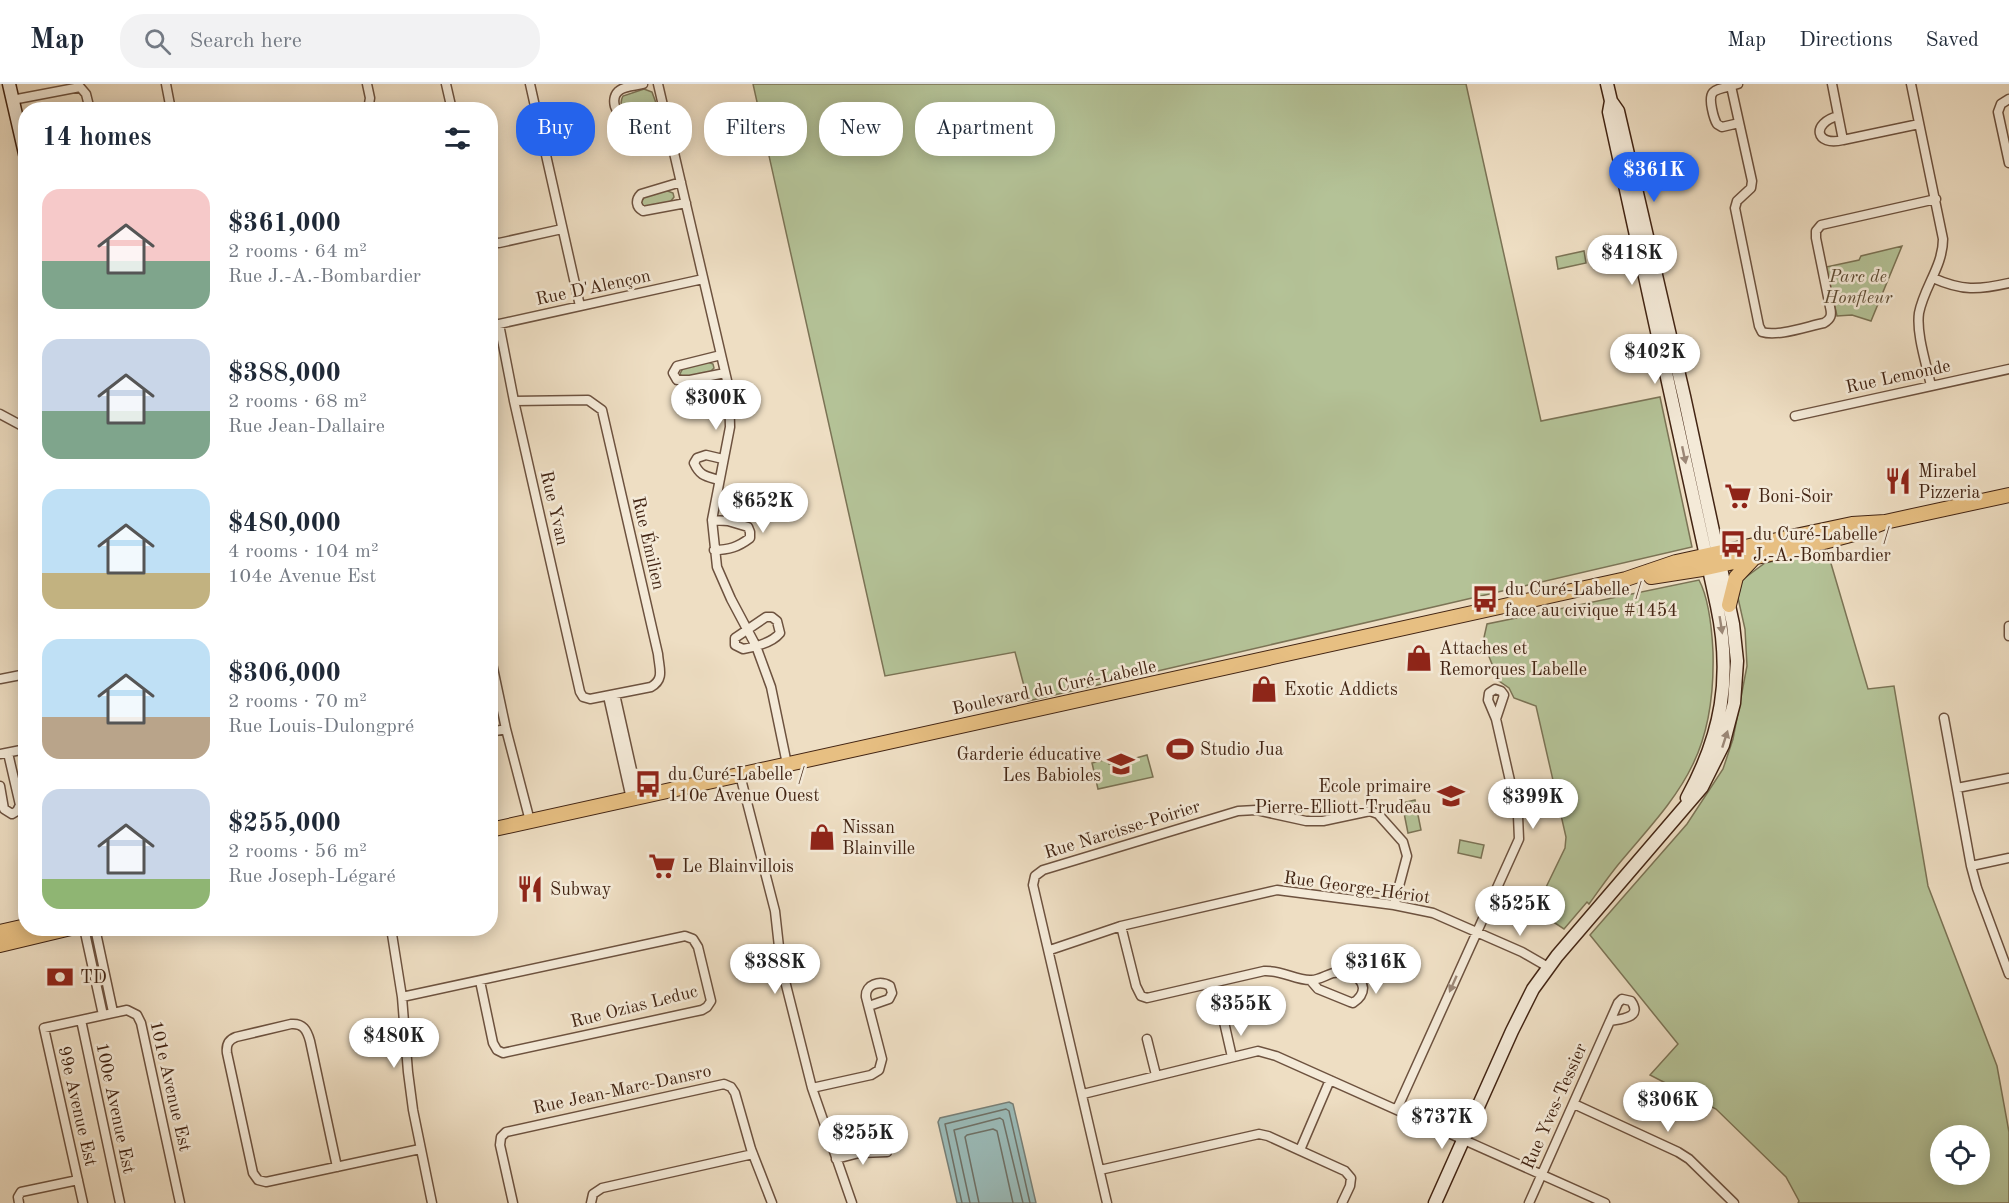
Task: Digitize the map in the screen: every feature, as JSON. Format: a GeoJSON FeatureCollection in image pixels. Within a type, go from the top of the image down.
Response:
{"type":"FeatureCollection","features":[{"type":"Feature","properties":{"kind":"main road","name":"Boulevard du Curé-Labelle"},"geometry":{"type":"LineString","coordinates":[[498,828],[1626,579],[1677,574],[1713,560],[1852,524],[1885,522],[2009,495]]}},
{"type":"Feature","properties":{"kind":"main road","name":"Boulevard du Curé-Labelle"},"geometry":{"type":"LineString","coordinates":[[1713,560],[1756,556],[1854,534],[1885,522]]}},
{"type":"Feature","properties":{"kind":"main road"},"geometry":{"type":"LineString","coordinates":[[1729,605],[1736,577],[1756,556]]}},
{"type":"Feature","properties":{"kind":"main road"},"geometry":{"type":"LineString","coordinates":[[0,932],[18,928]]}},
{"type":"Feature","properties":{"kind":"main road"},"geometry":{"type":"LineString","coordinates":[[0,945],[38,936]]}},
{"type":"Feature","properties":{"kind":"street"},"geometry":{"type":"LineString","coordinates":[[9,84],[18,125]]}},
{"type":"Feature","properties":{"kind":"street"},"geometry":{"type":"LineString","coordinates":[[166,84],[169,102]]}},
{"type":"Feature","properties":{"kind":"street"},"geometry":{"type":"LineString","coordinates":[[367,84],[369,102]]}},
{"type":"Feature","properties":{"kind":"street"},"geometry":{"type":"LineString","coordinates":[[447,84],[450,102]]}},
{"type":"Feature","properties":{"kind":"street"},"geometry":{"type":"LineString","coordinates":[[530,84],[580,306]]}},
{"type":"Feature","properties":{"kind":"street"},"geometry":{"type":"LineString","coordinates":[[615,102],[614,99],[621,90],[643,84]]}},
{"type":"Feature","properties":{"kind":"street"},"geometry":{"type":"LineString","coordinates":[[658,84],[662,102]]}},
{"type":"Feature","properties":{"kind":"street"},"geometry":{"type":"LineString","coordinates":[[1607,84],[1611,101],[1618,111],[1713,560],[1723,642],[1725,676],[1715,735],[1687,798],[1668,827]]}},
{"type":"Feature","properties":{"kind":"street"},"geometry":{"type":"LineString","coordinates":[[1832,84],[1843,140]]}},
{"type":"Feature","properties":{"kind":"street"},"geometry":{"type":"LineString","coordinates":[[1911,84],[1936,199],[1943,243],[1941,257],[1922,303],[1919,318],[1931,386]]}},
{"type":"Feature","properties":{"kind":"street"},"geometry":{"type":"LineString","coordinates":[[1738,123],[1722,127],[1717,124],[1710,99],[1712,93],[1717,89],[1734,85],[1738,123],[1752,181],[1751,188],[1737,201],[1735,208],[1762,332],[1778,333],[1829,320],[1831,314],[1829,288],[1816,238],[1816,231],[1821,225],[1936,199]]}},
{"type":"Feature","properties":{"kind":"street"},"geometry":{"type":"LineString","coordinates":[[12,100],[80,87],[86,94],[88,102]]}},
{"type":"Feature","properties":{"kind":"street"},"geometry":{"type":"LineString","coordinates":[[2009,99],[2001,104],[1998,112],[2009,163]]}},
{"type":"Feature","properties":{"kind":"street"},"geometry":{"type":"LineString","coordinates":[[1838,116],[1824,122],[1819,130],[1821,138],[1828,142],[1919,124]]}},
{"type":"Feature","properties":{"kind":"street"},"geometry":{"type":"LineString","coordinates":[[675,156],[729,390],[730,427],[712,520],[717,567],[756,646],[771,687],[788,764]]}},
{"type":"Feature","properties":{"kind":"street"},"geometry":{"type":"LineString","coordinates":[[681,182],[641,194],[637,203],[639,209],[643,211],[686,203]]}},
{"type":"Feature","properties":{"kind":"street"},"geometry":{"type":"LineString","coordinates":[[498,243],[562,229]]}},
{"type":"Feature","properties":{"kind":"street"},"geometry":{"type":"LineString","coordinates":[[1933,278],[1949,285],[1968,289],[2009,283]]}},
{"type":"Feature","properties":{"kind":"street","name":"Rue D'Alençon"},"geometry":{"type":"LineString","coordinates":[[498,324],[703,279]]}},
{"type":"Feature","properties":{"kind":"street","name":"Rue Yvan"},"geometry":{"type":"LineString","coordinates":[[498,337],[577,684],[584,697],[590,699],[612,695]]}},
{"type":"Feature","properties":{"kind":"street"},"geometry":{"type":"LineString","coordinates":[[721,356],[677,366],[673,373],[677,380],[725,373]]}},
{"type":"Feature","properties":{"kind":"street","name":"Rue Lemonde"},"geometry":{"type":"LineString","coordinates":[[1795,416],[2009,369]]}},
{"type":"Feature","properties":{"kind":"street","name":"Rue Émilien"},"geometry":{"type":"LineString","coordinates":[[514,400],[588,400],[602,410],[658,654],[660,677],[658,683],[651,687],[612,695]]}},
{"type":"Feature","properties":{"kind":"street"},"geometry":{"type":"LineString","coordinates":[[0,414],[18,424]]}},
{"type":"Feature","properties":{"kind":"street"},"geometry":{"type":"LineString","coordinates":[[719,480],[704,476],[698,471],[694,462],[697,458],[706,455],[723,459]]}},
{"type":"Feature","properties":{"kind":"street"},"geometry":{"type":"LineString","coordinates":[[712,520],[728,521],[748,527],[750,532],[750,538],[739,546],[727,550],[714,550]]}},
{"type":"Feature","properties":{"kind":"street"},"geometry":{"type":"LineString","coordinates":[[1435,1203],[1524,1005],[1548,967],[1688,806],[1706,782],[1720,752],[1734,703],[1737,673],[1729,605],[1713,560]]}},
{"type":"Feature","properties":{"kind":"street"},"geometry":{"type":"LineString","coordinates":[[766,617],[772,617],[777,621],[780,633],[776,638],[756,646],[743,649],[735,645],[735,638],[766,617]]}},
{"type":"Feature","properties":{"kind":"street"},"geometry":{"type":"LineString","coordinates":[[2009,626],[2009,636]]}},
{"type":"Feature","properties":{"kind":"street"},"geometry":{"type":"LineString","coordinates":[[0,679],[18,676]]}},
{"type":"Feature","properties":{"kind":"street"},"geometry":{"type":"LineString","coordinates":[[498,691],[530,821]]}},
{"type":"Feature","properties":{"kind":"street"},"geometry":{"type":"LineString","coordinates":[[612,695],[634,798]]}},
{"type":"Feature","properties":{"kind":"street"},"geometry":{"type":"LineString","coordinates":[[1944,718],[1971,866],[2009,974]]}},
{"type":"Feature","properties":{"kind":"street"},"geometry":{"type":"LineString","coordinates":[[1396,1109],[1520,836],[1518,816],[1496,719]]}},
{"type":"Feature","properties":{"kind":"street"},"geometry":{"type":"LineString","coordinates":[[498,730],[506,729]]}},
{"type":"Feature","properties":{"kind":"street"},"geometry":{"type":"LineString","coordinates":[[4,753],[18,798]]}},
{"type":"Feature","properties":{"kind":"street"},"geometry":{"type":"LineString","coordinates":[[740,775],[774,911],[781,965],[812,1088],[852,1203]]}},
{"type":"Feature","properties":{"kind":"street"},"geometry":{"type":"LineString","coordinates":[[1957,788],[2009,778]]}},
{"type":"Feature","properties":{"kind":"street"},"geometry":{"type":"LineString","coordinates":[[0,786],[4,809],[12,814],[18,809]]}},
{"type":"Feature","properties":{"kind":"street","name":"Rue Narcisse-Poirier"},"geometry":{"type":"LineString","coordinates":[[1107,1203],[1050,950],[1033,885],[1035,876],[1043,870],[1238,811],[1256,810],[1306,821],[1323,821],[1370,811],[1378,814],[1403,842],[1407,856],[1394,905]]}},
{"type":"Feature","properties":{"kind":"street"},"geometry":{"type":"LineString","coordinates":[[1971,866],[2009,858]]}},
{"type":"Feature","properties":{"kind":"street","name":"Rue George-Hériot"},"geometry":{"type":"LineString","coordinates":[[1050,950],[1121,926],[1277,890],[1394,905],[1433,913],[1537,959],[1548,967]]}},
{"type":"Feature","properties":{"kind":"street"},"geometry":{"type":"LineString","coordinates":[[1121,926],[1136,986],[1141,996],[1147,998],[1275,970],[1311,981],[1318,989],[1353,1003],[1363,992],[1359,978],[1337,972],[1311,981]]}},
{"type":"Feature","properties":{"kind":"street"},"geometry":{"type":"LineString","coordinates":[[86,936],[103,1015]]}},
{"type":"Feature","properties":{"kind":"street"},"geometry":{"type":"LineString","coordinates":[[97,936],[113,1012]]}},
{"type":"Feature","properties":{"kind":"street"},"geometry":{"type":"LineString","coordinates":[[392,936],[402,997],[409,1085],[432,1203]]}},
{"type":"Feature","properties":{"kind":"street","name":"Rue Ozias Leduc"},"geometry":{"type":"LineString","coordinates":[[402,997],[685,936],[693,939],[698,947],[711,1001],[702,1010],[503,1053],[497,1050],[493,1043],[480,981]]}},
{"type":"Feature","properties":{"kind":"street"},"geometry":{"type":"LineString","coordinates":[[812,1088],[872,1075],[879,1070],[882,1059],[869,1006]]}},
{"type":"Feature","properties":{"kind":"street","name":"101e Avenue Est"},"geometry":{"type":"LineString","coordinates":[[113,1012],[131,1011],[140,1019],[180,1203]]}},
{"type":"Feature","properties":{"kind":"street","name":"99e Avenue Est"},"geometry":{"type":"LineString","coordinates":[[83,1203],[44,1028],[113,1012]]}},
{"type":"Feature","properties":{"kind":"street","name":"100e Avenue Est"},"geometry":{"type":"LineString","coordinates":[[81,1020],[120,1203]]}},
{"type":"Feature","properties":{"kind":"street"},"geometry":{"type":"LineString","coordinates":[[1224,1022],[1232,1057]]}},
{"type":"Feature","properties":{"kind":"street","name":"Rue Yves-Tessier"},"geometry":{"type":"LineString","coordinates":[[1529,1203],[1610,1022]]}},
{"type":"Feature","properties":{"kind":"street"},"geometry":{"type":"LineString","coordinates":[[337,1167],[310,1041],[305,1028],[294,1024],[234,1037],[226,1046],[226,1053],[255,1177],[260,1181],[266,1182],[337,1167],[420,1149]]}},
{"type":"Feature","properties":{"kind":"street"},"geometry":{"type":"LineString","coordinates":[[1147,1039],[1156,1075]]}},
{"type":"Feature","properties":{"kind":"street"},"geometry":{"type":"LineString","coordinates":[[1083,1094],[1258,1051],[1276,1056],[1605,1203]]}},
{"type":"Feature","properties":{"kind":"street"},"geometry":{"type":"LineString","coordinates":[[1300,1150],[1329,1080]]}},
{"type":"Feature","properties":{"kind":"street","name":"Rue Jean-Marc-Dansro"},"geometry":{"type":"LineString","coordinates":[[513,1203],[500,1145],[501,1137],[506,1132],[721,1084],[729,1085],[734,1090],[753,1154],[772,1203]]}},
{"type":"Feature","properties":{"kind":"street"},"geometry":{"type":"LineString","coordinates":[[1574,1104],[1678,1152],[1689,1159],[1734,1203]]}},
{"type":"Feature","properties":{"kind":"street"},"geometry":{"type":"LineString","coordinates":[[1100,1170],[1259,1134],[1346,1171],[1351,1178],[1342,1203]]}},
{"type":"Feature","properties":{"kind":"street"},"geometry":{"type":"LineString","coordinates":[[836,1159],[859,1153],[887,1152]]}},
{"type":"Feature","properties":{"kind":"street"},"geometry":{"type":"LineString","coordinates":[[591,1203],[593,1194],[602,1188],[753,1154]]}},
{"type":"Feature","properties":{"kind":"street","name":"99e Avenue Est"},"geometry":{"type":"LineString","coordinates":[[19,1203],[18,1197],[21,1192],[78,1180]]}},
{"type":"Feature","properties":{"kind":"green space"},"geometry":{"type":"Polygon","coordinates":[[[753,84],[1466,84],[1541,421],[1660,397],[1692,547],[1028,701],[1015,652],[885,676],[769,156],[807,156],[807,102],[757,102],[753,84]]]}},
{"type":"Feature","properties":{"kind":"green space"},"geometry":{"type":"Polygon","coordinates":[[[644,89],[652,92],[656,102],[621,102],[623,96],[644,89]]]}},
{"type":"Feature","properties":{"kind":"green space"},"geometry":{"type":"Polygon","coordinates":[[[665,190],[673,193],[674,197],[670,202],[644,207],[641,203],[644,197],[665,190]]]}},
{"type":"Feature","properties":{"kind":"green space","name":"Parc de Honfleur"},"geometry":{"type":"Polygon","coordinates":[[[1902,246],[1871,321],[1852,315],[1837,316],[1826,267],[1859,260],[1861,256],[1902,246]]]}},
{"type":"Feature","properties":{"kind":"green space"},"geometry":{"type":"Polygon","coordinates":[[[1584,251],[1586,263],[1558,269],[1556,257],[1584,251]]]}},
{"type":"Feature","properties":{"kind":"green space"},"geometry":{"type":"Polygon","coordinates":[[[708,362],[713,364],[714,368],[709,373],[683,378],[680,374],[683,368],[708,362]]]}},
{"type":"Feature","properties":{"kind":"green space"},"geometry":{"type":"Polygon","coordinates":[[[1827,550],[1868,689],[1894,686],[1928,886],[1997,1066],[2009,1132],[2009,1203],[1798,1203],[1786,1177],[1716,1109],[1650,1075],[1678,1044],[1590,935],[1687,824],[1723,769],[1733,739],[1747,666],[1745,629],[1738,598],[1742,580],[1765,563],[1827,550]]]}},
{"type":"Feature","properties":{"kind":"green space"},"geometry":{"type":"Polygon","coordinates":[[[1699,580],[1709,615],[1713,666],[1710,709],[1699,751],[1670,802],[1589,904],[1587,902],[1564,929],[1535,910],[1565,848],[1566,837],[1536,706],[1514,698],[1509,688],[1499,681],[1483,642],[1487,624],[1699,580]]]}},
{"type":"Feature","properties":{"kind":"green space"},"geometry":{"type":"Polygon","coordinates":[[[1147,755],[1153,777],[1098,789],[1092,763],[1108,759],[1109,764],[1127,760],[1128,763],[1147,755]]]}},
{"type":"Feature","properties":{"kind":"green space"},"geometry":{"type":"Polygon","coordinates":[[[1415,800],[1421,830],[1408,833],[1402,803],[1415,800]]]}},
{"type":"Feature","properties":{"kind":"green space"},"geometry":{"type":"Polygon","coordinates":[[[1460,840],[1484,845],[1481,858],[1458,853],[1460,840]]]}},
{"type":"Feature","properties":{"kind":"water"},"geometry":{"type":"Polygon","coordinates":[[[1009,1102],[1013,1104],[1036,1203],[957,1203],[938,1122],[940,1118],[1009,1102]]]}},
{"type":"Feature","properties":{"kind":"place","name":"Mirabel Pizzeria"},"geometry":{"type":"Point","coordinates":[1898,481]}},
{"type":"Feature","properties":{"kind":"place","name":"Boni-Soir"},"geometry":{"type":"Point","coordinates":[1738,496]}},
{"type":"Feature","properties":{"kind":"place","name":"du Curé-Labelle / J.-A.-Bombardier"},"geometry":{"type":"Point","coordinates":[1733,544]}},
{"type":"Feature","properties":{"kind":"place","name":"du Curé-Labelle / face au civique #1454"},"geometry":{"type":"Point","coordinates":[1485,599]}},
{"type":"Feature","properties":{"kind":"place","name":"Attaches et Remorques Labelle"},"geometry":{"type":"Point","coordinates":[1419,658]}},
{"type":"Feature","properties":{"kind":"place","name":"Exotic Addicts"},"geometry":{"type":"Point","coordinates":[1264,689]}},
{"type":"Feature","properties":{"kind":"place","name":"Studio Jua"},"geometry":{"type":"Point","coordinates":[1180,749]}},
{"type":"Feature","properties":{"kind":"place","name":"Garderie éducative Les Babioles"},"geometry":{"type":"Point","coordinates":[1121,764]}},
{"type":"Feature","properties":{"kind":"place","name":"du Curé-Labelle / 110e Avenue Ouest"},"geometry":{"type":"Point","coordinates":[648,784]}},
{"type":"Feature","properties":{"kind":"place","name":"Ecole primaire Pierre-Elliott-Trudeau"},"geometry":{"type":"Point","coordinates":[1451,796]}},
{"type":"Feature","properties":{"kind":"place","name":"Nissan Blainville"},"geometry":{"type":"Point","coordinates":[822,837]}},
{"type":"Feature","properties":{"kind":"place","name":"Le Blainvillois"},"geometry":{"type":"Point","coordinates":[662,866]}},
{"type":"Feature","properties":{"kind":"place","name":"Subway"},"geometry":{"type":"Point","coordinates":[530,889]}},
{"type":"Feature","properties":{"kind":"place","name":"TD"},"geometry":{"type":"Point","coordinates":[60,977]}}]}
